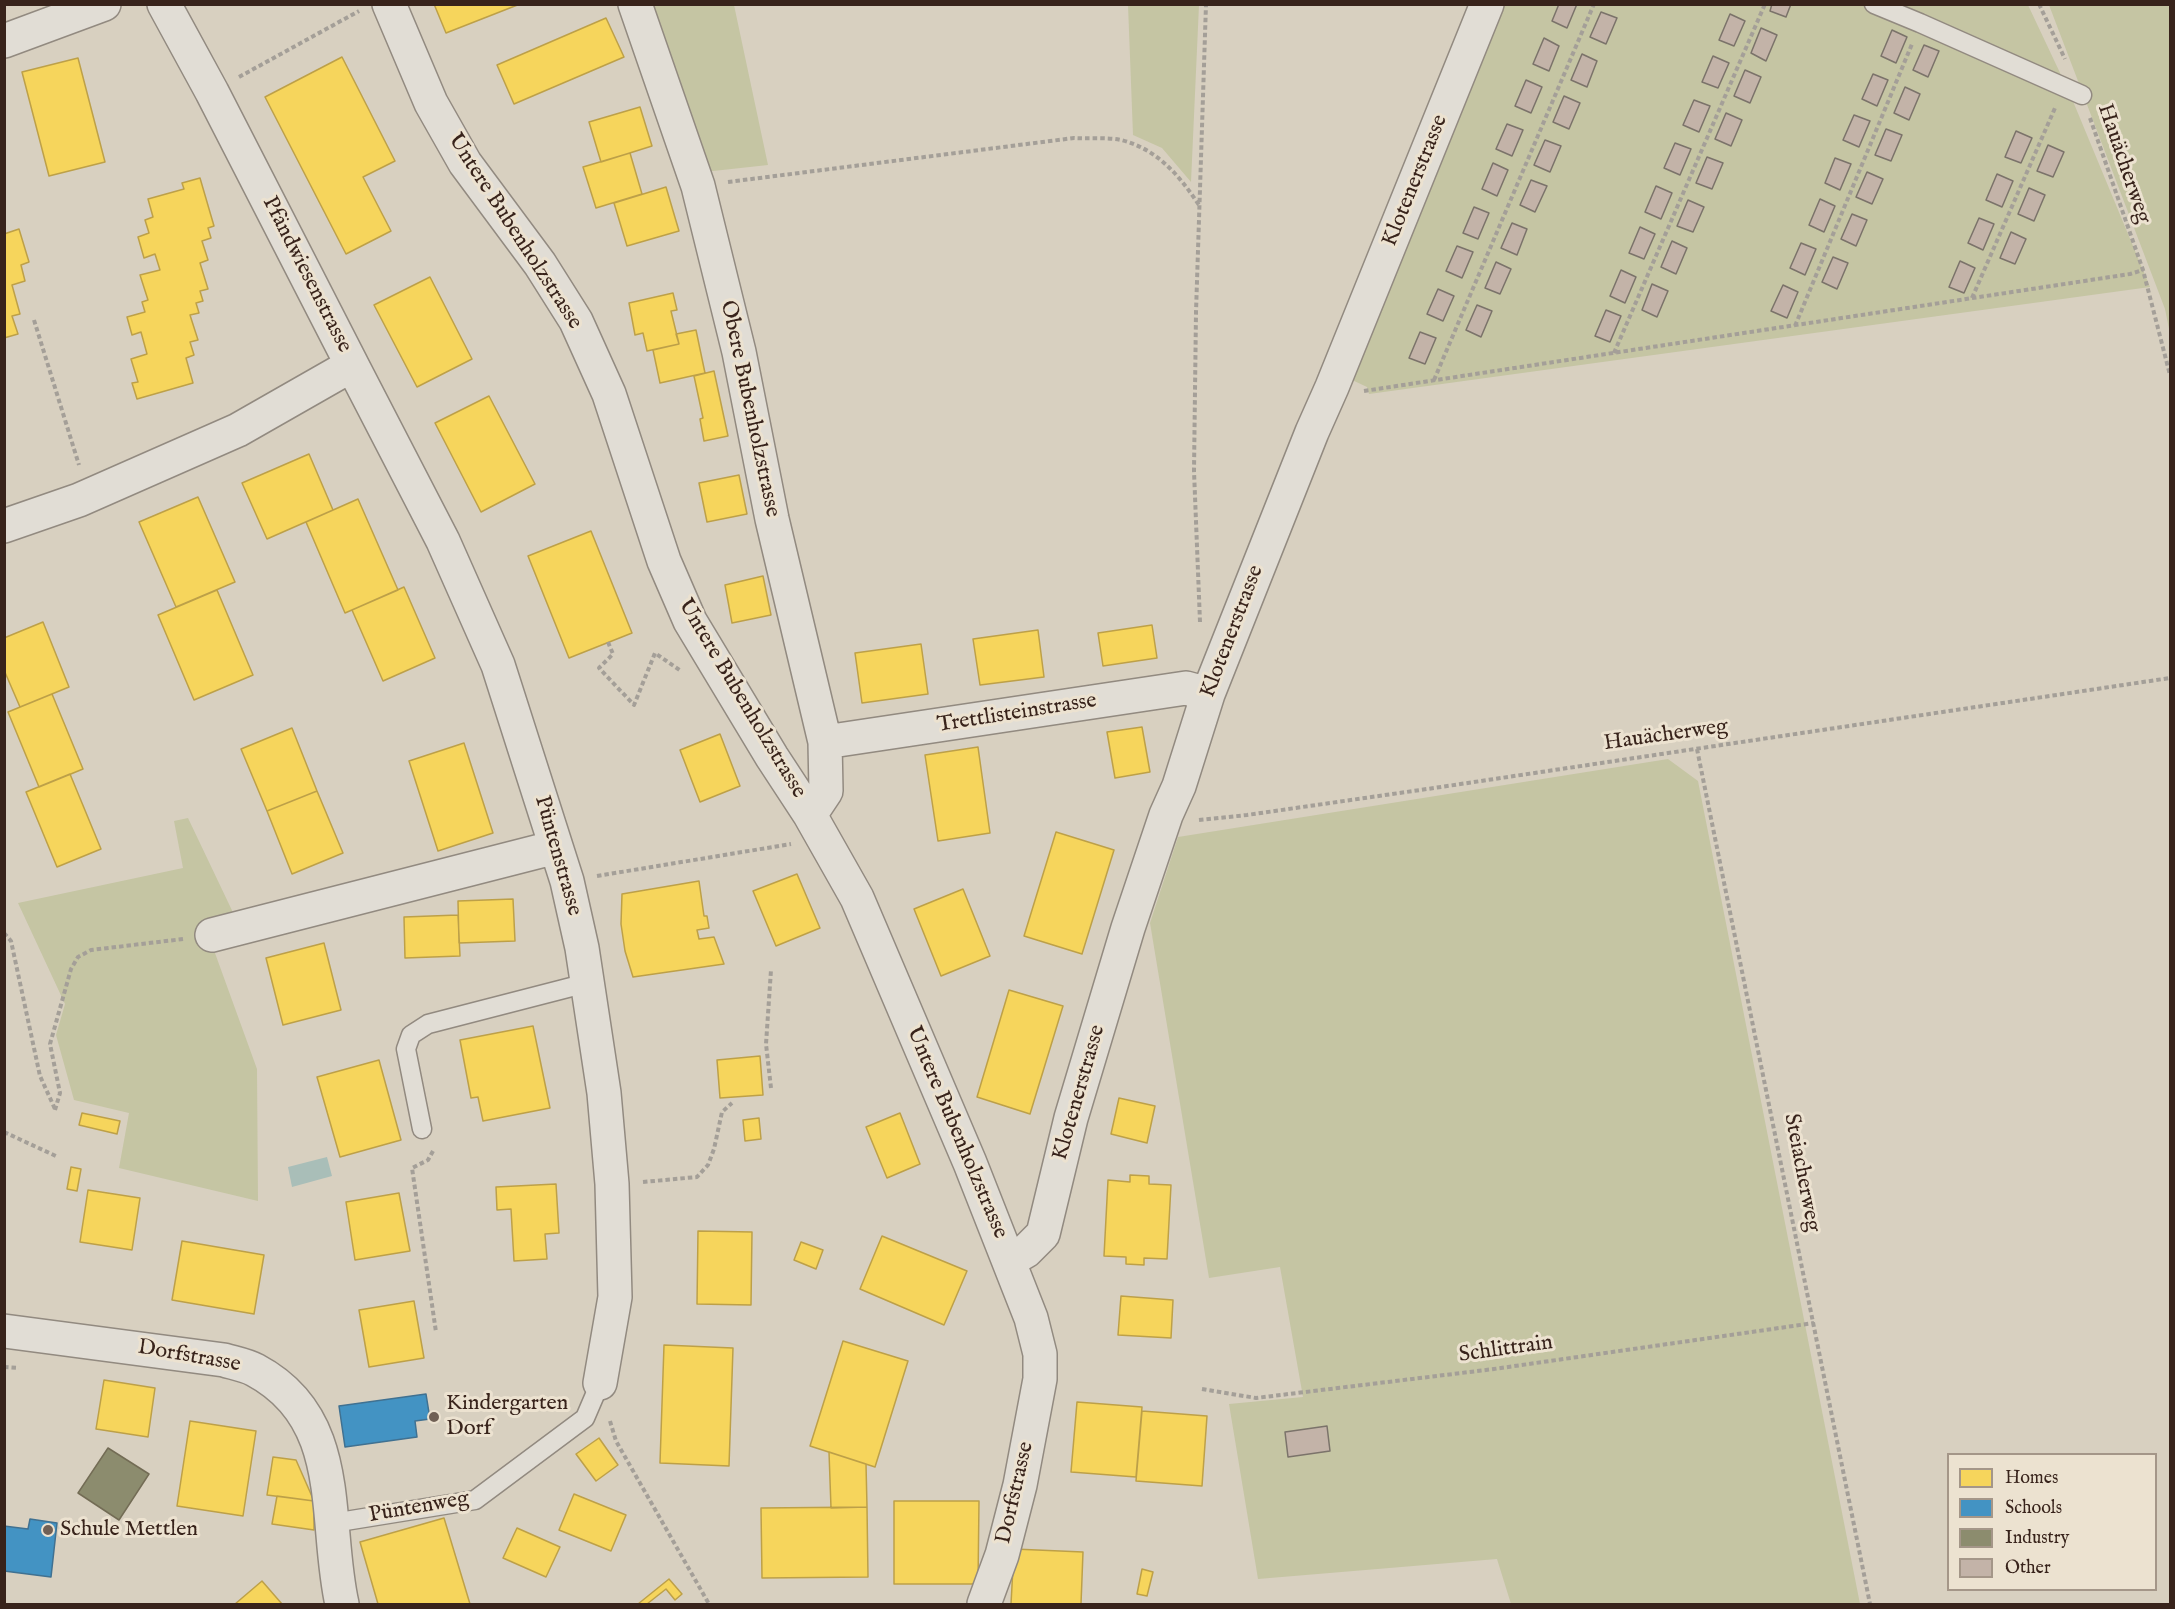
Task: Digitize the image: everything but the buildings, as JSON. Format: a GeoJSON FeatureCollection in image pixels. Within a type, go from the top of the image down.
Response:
{"type":"FeatureCollection","features":[{"type":"Feature","properties":{"kind":"street"},"geometry":{"type":"LineString","coordinates":[[4,40],[104,4]]}},
{"type":"Feature","properties":{"kind":"street","name":"Pfändwiesenstrasse"},"geometry":{"type":"LineString","coordinates":[[4,526],[88,496],[238,430],[352,365],[212,92],[164,4]]}},
{"type":"Feature","properties":{"kind":"street","name":"Obere Bubenholzstrasse"},"geometry":{"type":"LineString","coordinates":[[635,4],[698,186],[739,352],[772,519],[825,742],[826,791],[816,826]]}},
{"type":"Feature","properties":{"kind":"street","name":"Klotenerstrasse"},"geometry":{"type":"LineString","coordinates":[[1009,1261],[1026,1251],[1043,1234],[1071,1118],[1128,928],[1166,816],[1179,786],[1208,694],[1487,4]]}},
{"type":"Feature","properties":{"kind":"street","name":"Untere Bubenholzstrasse"},"geometry":{"type":"LineString","coordinates":[[375,7],[465,163],[540,264],[576,321],[609,394],[664,561],[690,621],[771,757],[816,826],[857,898],[965,1152],[1035,1329],[1040,1354],[1040,1379]]}},
{"type":"Feature","properties":{"kind":"street","name":"Püntenstrasse"},"geometry":{"type":"LineString","coordinates":[[352,365],[443,541],[498,665],[567,881],[587,983],[604,1093],[612,1184],[615,1297],[600,1383]]}},
{"type":"Feature","properties":{"kind":"street","name":"Trettlisteinstrasse"},"geometry":{"type":"LineString","coordinates":[[825,742],[1186,688],[1208,694]]}},
{"type":"Feature","properties":{"kind":"street"},"geometry":{"type":"LineString","coordinates":[[212,935],[556,847]]}},
{"type":"Feature","properties":{"kind":"street","name":"Dorfstrasse"},"geometry":{"type":"LineString","coordinates":[[4,1331],[224,1360],[254,1369],[282,1388],[308,1419],[324,1458],[333,1523],[335,1601]]}},
{"type":"Feature","properties":{"kind":"street","name":"Dorfstrasse"},"geometry":{"type":"LineString","coordinates":[[984,1605],[1002,1555],[1020,1485],[1040,1379]]}},
{"type":"Feature","properties":{"kind":"lane"},"geometry":{"type":"LineString","coordinates":[[1874,4],[2082,95]]}},
{"type":"Feature","properties":{"kind":"lane"},"geometry":{"type":"LineString","coordinates":[[422,1129],[406,1050],[411,1035],[428,1024],[587,983]]}},
{"type":"Feature","properties":{"kind":"lane","name":"Püntenweg"},"geometry":{"type":"LineString","coordinates":[[333,1523],[475,1500],[585,1418],[600,1383]]}},
{"type":"Feature","properties":{"kind":"path"},"geometry":{"type":"LineString","coordinates":[[1200,625],[1194,471],[1206,4]]}},
{"type":"Feature","properties":{"kind":"path"},"geometry":{"type":"LineString","coordinates":[[1434,381],[1594,4]]}},
{"type":"Feature","properties":{"kind":"path"},"geometry":{"type":"LineString","coordinates":[[1614,354],[1765,4]]}},
{"type":"Feature","properties":{"kind":"path","name":"Hauächerweg"},"geometry":{"type":"LineString","coordinates":[[2039,4],[2082,95],[2143,270],[2170,375]]}},
{"type":"Feature","properties":{"kind":"path"},"geometry":{"type":"LineString","coordinates":[[212,92],[375,7]]}},
{"type":"Feature","properties":{"kind":"path"},"geometry":{"type":"LineString","coordinates":[[1795,326],[1920,23]]}},
{"type":"Feature","properties":{"kind":"path"},"geometry":{"type":"LineString","coordinates":[[1972,298],[2063,88]]}},
{"type":"Feature","properties":{"kind":"path"},"geometry":{"type":"LineString","coordinates":[[698,186],[1074,138],[1121,140],[1158,156],[1186,186],[1200,206]]}},
{"type":"Feature","properties":{"kind":"path"},"geometry":{"type":"LineString","coordinates":[[1332,387],[1368,391],[2130,274],[2143,270]]}},
{"type":"Feature","properties":{"kind":"path"},"geometry":{"type":"LineString","coordinates":[[34,320],[88,496]]}},
{"type":"Feature","properties":{"kind":"path"},"geometry":{"type":"LineString","coordinates":[[608,642],[613,654],[599,668],[634,705],[655,653],[682,672]]}},
{"type":"Feature","properties":{"kind":"path","name":"Hauächerweg"},"geometry":{"type":"LineString","coordinates":[[1166,816],[1179,820],[1247,815],[2170,678]]}},
{"type":"Feature","properties":{"kind":"path","name":"Steiacherweg"},"geometry":{"type":"LineString","coordinates":[[1697,748],[1870,1605]]}},
{"type":"Feature","properties":{"kind":"path"},"geometry":{"type":"LineString","coordinates":[[609,874],[797,843],[816,826]]}},
{"type":"Feature","properties":{"kind":"path"},"geometry":{"type":"LineString","coordinates":[[4,933],[11,941],[40,1076],[55,1110],[60,1093],[50,1044],[70,969],[78,957],[91,950],[212,935]]}},
{"type":"Feature","properties":{"kind":"path"},"geometry":{"type":"LineString","coordinates":[[771,970],[766,1044],[771,1088]]}},
{"type":"Feature","properties":{"kind":"path"},"geometry":{"type":"LineString","coordinates":[[612,1184],[697,1177],[708,1165],[722,1112],[732,1103]]}},
{"type":"Feature","properties":{"kind":"path"},"geometry":{"type":"LineString","coordinates":[[422,1129],[430,1136],[434,1151],[428,1160],[412,1168],[436,1332]]}},
{"type":"Feature","properties":{"kind":"path"},"geometry":{"type":"LineString","coordinates":[[4,1132],[58,1156]]}},
{"type":"Feature","properties":{"kind":"path","name":"Schlittrain"},"geometry":{"type":"LineString","coordinates":[[1202,1389],[1256,1398],[1494,1369],[1814,1323]]}},
{"type":"Feature","properties":{"kind":"path"},"geometry":{"type":"LineString","coordinates":[[600,1383],[616,1441],[709,1605]]}},
{"type":"Feature","properties":{"kind":"green space"},"geometry":{"type":"Polygon","coordinates":[[[647,5],[734,5],[768,165],[704,172],[647,5]]]}},
{"type":"Feature","properties":{"kind":"green space"},"geometry":{"type":"Polygon","coordinates":[[[1128,5],[1199,5],[1191,182],[1162,148],[1133,135],[1128,5]]]}},
{"type":"Feature","properties":{"kind":"green space"},"geometry":{"type":"Polygon","coordinates":[[[1502,5],[2028,5],[2070,94],[2150,287],[1369,394],[1367,387],[1350,379],[1502,5]]]}},
{"type":"Feature","properties":{"kind":"green space"},"geometry":{"type":"Polygon","coordinates":[[[2049,5],[2170,5],[2170,334],[2165,309],[2049,5]]]}},
{"type":"Feature","properties":{"kind":"green space"},"geometry":{"type":"Polygon","coordinates":[[[1668,759],[1698,781],[1860,1604],[1511,1604],[1497,1559],[1258,1579],[1229,1404],[1303,1397],[1280,1267],[1209,1278],[1150,923],[1178,837],[1668,759]]]}},
{"type":"Feature","properties":{"kind":"green space"},"geometry":{"type":"Polygon","coordinates":[[[188,818],[238,923],[207,931],[257,1069],[258,1201],[119,1168],[129,1113],[74,1100],[56,1035],[65,1004],[18,903],[183,868],[174,821],[188,818]]]}},
{"type":"Feature","properties":{"kind":"water"},"geometry":{"type":"Polygon","coordinates":[[[327,1157],[332,1176],[292,1187],[288,1167],[327,1157]]]}},
{"type":"Feature","properties":{"kind":"place","name":"Kindergarten Dorf"},"geometry":{"type":"Point","coordinates":[434,1417]}},
{"type":"Feature","properties":{"kind":"place","name":"Schule Mettlen"},"geometry":{"type":"Point","coordinates":[48,1530]}}]}
